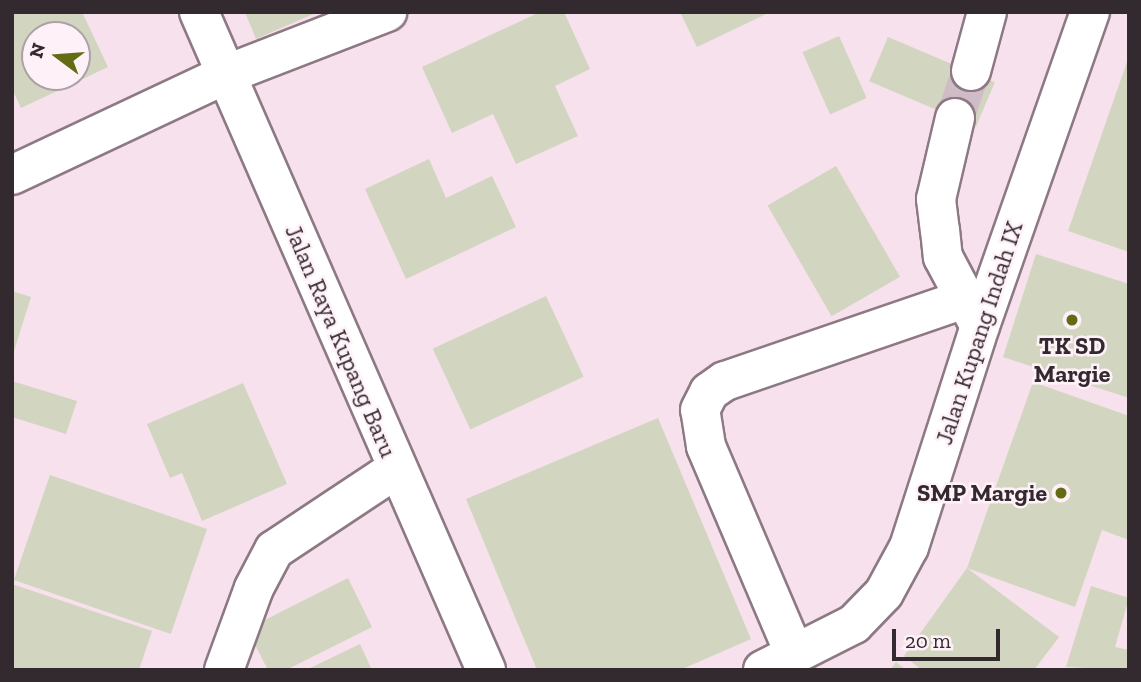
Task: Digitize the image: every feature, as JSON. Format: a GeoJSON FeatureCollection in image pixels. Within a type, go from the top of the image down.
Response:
{"type":"FeatureCollection","features":[{"type":"Feature","properties":{"kind":"street","name":"Jalan Raya Kupang Baru"},"geometry":{"type":"LineString","coordinates":[[198,12],[485,670]]}},
{"type":"Feature","properties":{"kind":"street"},"geometry":{"type":"LineString","coordinates":[[12,175],[227,74],[387,12]]}},
{"type":"Feature","properties":{"kind":"street"},"geometry":{"type":"LineString","coordinates":[[971,71],[987,12]]}},
{"type":"Feature","properties":{"kind":"street","name":"Jalan Kupang Indah IX"},"geometry":{"type":"LineString","coordinates":[[779,662],[854,624],[884,593],[909,547],[972,313],[1090,12]]}},
{"type":"Feature","properties":{"kind":"street"},"geometry":{"type":"LineString","coordinates":[[779,662],[706,446],[700,410],[709,392],[725,380],[972,313],[943,257],[936,199],[955,118]]}},
{"type":"Feature","properties":{"kind":"street"},"geometry":{"type":"LineString","coordinates":[[224,670],[254,588],[274,550],[396,469]]}},
{"type":"Feature","properties":{"kind":"building"},"geometry":{"type":"Polygon","coordinates":[[[12,12],[82,12],[86,21],[21,21],[21,91],[57,91],[21,108],[12,89],[12,12]]]}},
{"type":"Feature","properties":{"kind":"building"},"geometry":{"type":"Polygon","coordinates":[[[245,12],[318,12],[256,39],[245,12]]]}},
{"type":"Feature","properties":{"kind":"building"},"geometry":{"type":"Polygon","coordinates":[[[540,12],[564,12],[590,69],[555,86],[578,136],[516,164],[493,114],[452,133],[422,67],[540,12]]]}},
{"type":"Feature","properties":{"kind":"building"},"geometry":{"type":"Polygon","coordinates":[[[680,12],[770,12],[697,47],[680,12]]]}},
{"type":"Feature","properties":{"kind":"building"},"geometry":{"type":"Polygon","coordinates":[[[91,31],[108,67],[91,75],[91,31]]]}},
{"type":"Feature","properties":{"kind":"building"},"geometry":{"type":"Polygon","coordinates":[[[839,36],[867,98],[830,114],[802,52],[839,36]]]}},
{"type":"Feature","properties":{"kind":"building"},"geometry":{"type":"Polygon","coordinates":[[[888,37],[995,82],[976,127],[869,81],[888,37]]]}},
{"type":"Feature","properties":{"kind":"building"},"geometry":{"type":"Polygon","coordinates":[[[1129,59],[1129,252],[1068,231],[1129,59]]]}},
{"type":"Feature","properties":{"kind":"building"},"geometry":{"type":"Polygon","coordinates":[[[429,159],[446,198],[492,176],[516,227],[406,279],[365,189],[429,159]]]}},
{"type":"Feature","properties":{"kind":"building"},"geometry":{"type":"Polygon","coordinates":[[[836,166],[900,277],[832,316],[768,206],[836,166]]]}},
{"type":"Feature","properties":{"kind":"building","name":"TK SD Margie"},"geometry":{"type":"Polygon","coordinates":[[[1036,254],[1129,284],[1129,398],[1003,357],[1036,254]]]}},
{"type":"Feature","properties":{"kind":"building"},"geometry":{"type":"Polygon","coordinates":[[[12,291],[31,297],[13,354],[12,354],[12,291]]]}},
{"type":"Feature","properties":{"kind":"building"},"geometry":{"type":"Polygon","coordinates":[[[546,296],[584,377],[470,429],[433,349],[546,296]]]}},
{"type":"Feature","properties":{"kind":"building"},"geometry":{"type":"Polygon","coordinates":[[[12,381],[77,401],[66,434],[12,417],[12,381]]]}},
{"type":"Feature","properties":{"kind":"building","name":"SMP Margie"},"geometry":{"type":"Polygon","coordinates":[[[1033,382],[1129,416],[1129,540],[1102,530],[1075,607],[967,568],[1033,382]]]}},
{"type":"Feature","properties":{"kind":"building"},"geometry":{"type":"Polygon","coordinates":[[[243,383],[287,484],[202,521],[182,473],[170,478],[147,424],[243,383]]]}},
{"type":"Feature","properties":{"kind":"building"},"geometry":{"type":"Polygon","coordinates":[[[658,418],[751,639],[680,670],[537,670],[466,499],[658,418]]]}},
{"type":"Feature","properties":{"kind":"building"},"geometry":{"type":"Polygon","coordinates":[[[50,475],[207,529],[171,634],[14,580],[50,475]]]}},
{"type":"Feature","properties":{"kind":"building"},"geometry":{"type":"Polygon","coordinates":[[[967,568],[1059,637],[1034,670],[922,670],[904,656],[967,568]]]}},
{"type":"Feature","properties":{"kind":"building"},"geometry":{"type":"Polygon","coordinates":[[[348,578],[372,627],[286,670],[268,670],[247,629],[348,578]]]}},
{"type":"Feature","properties":{"kind":"building"},"geometry":{"type":"Polygon","coordinates":[[[12,584],[152,631],[139,670],[12,670],[12,584]]]}},
{"type":"Feature","properties":{"kind":"building"},"geometry":{"type":"Polygon","coordinates":[[[1091,586],[1129,598],[1115,647],[1129,650],[1129,670],[1066,667],[1091,586]]]}},
{"type":"Feature","properties":{"kind":"building"},"geometry":{"type":"Polygon","coordinates":[[[360,644],[372,670],[306,670],[360,644]]]}},
{"type":"Feature","properties":{"kind":"building"},"geometry":{"type":"Polygon","coordinates":[[[896,662],[906,670],[890,670],[896,662]]]}},
{"type":"Feature","properties":{"kind":"tunnel"},"geometry":{"type":"LineString","coordinates":[[955,118],[971,71]]}},
{"type":"Feature","properties":{"kind":"place","name":"TK SD Margie"},"geometry":{"type":"Point","coordinates":[1072,320]}},
{"type":"Feature","properties":{"kind":"place","name":"SMP Margie"},"geometry":{"type":"Point","coordinates":[1061,493]}}]}
